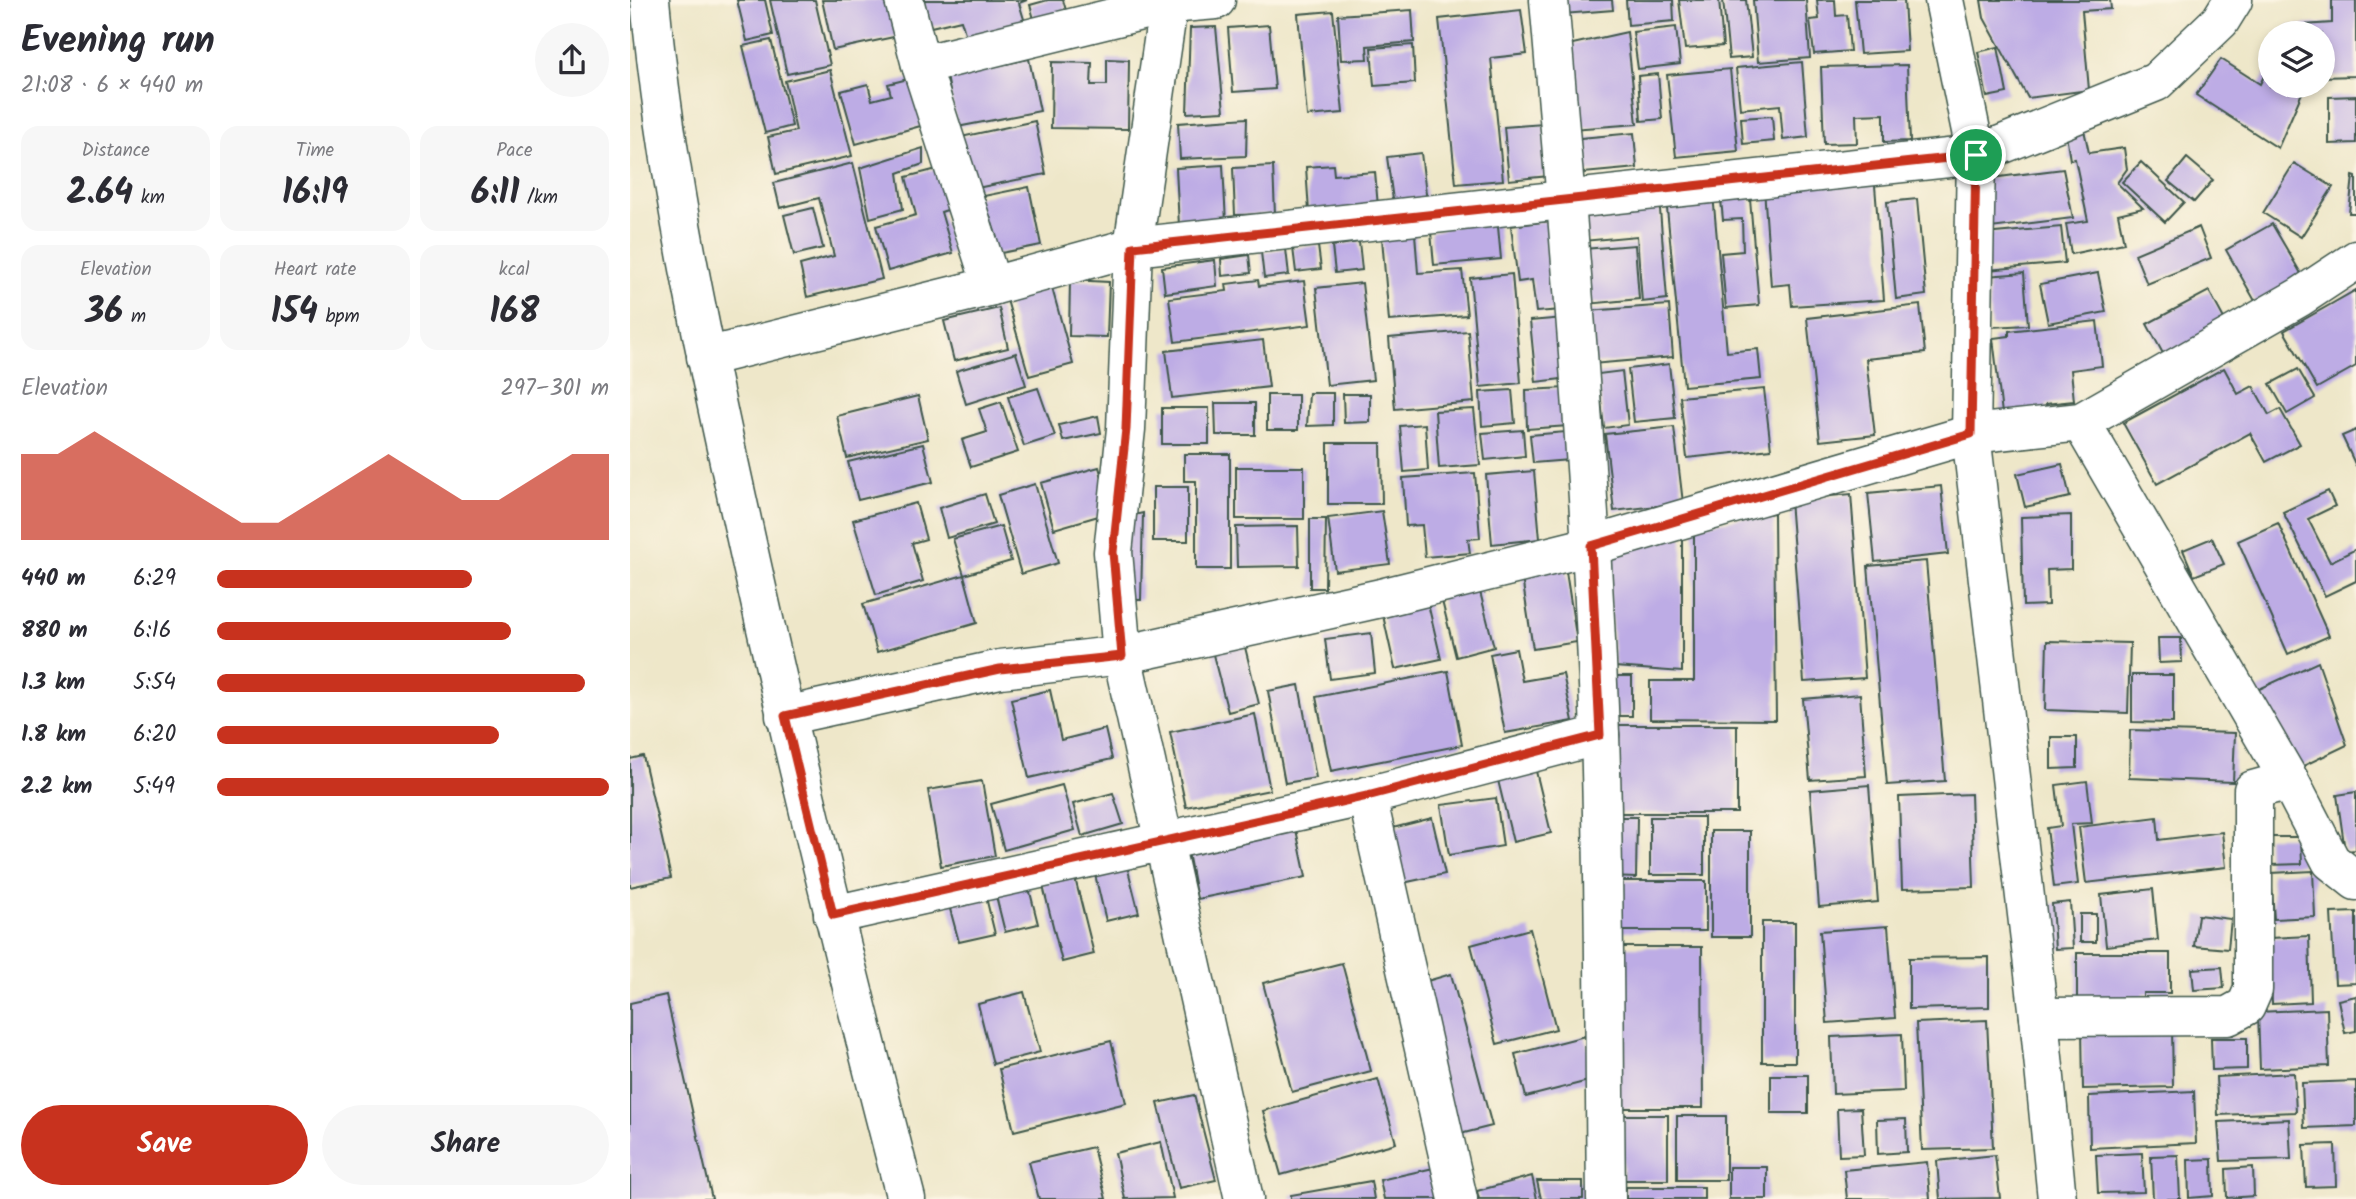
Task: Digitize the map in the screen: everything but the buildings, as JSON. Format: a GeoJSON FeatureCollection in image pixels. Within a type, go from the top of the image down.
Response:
{"type":"FeatureCollection","features":[{"type":"Feature","properties":{"kind":"street"},"geometry":{"type":"LineString","coordinates":[[650,0],[642,51],[666,140],[706,357],[785,716],[906,1199]]}},
{"type":"Feature","properties":{"kind":"street"},"geometry":{"type":"LineString","coordinates":[[904,0],[921,65],[992,286]]}},
{"type":"Feature","properties":{"kind":"street"},"geometry":{"type":"LineString","coordinates":[[921,65],[1169,2],[1216,0]]}},
{"type":"Feature","properties":{"kind":"street"},"geometry":{"type":"LineString","coordinates":[[1549,0],[1580,352],[1600,735],[1606,1199]]}},
{"type":"Feature","properties":{"kind":"street"},"geometry":{"type":"LineString","coordinates":[[1944,0],[1976,155],[1971,434],[2039,1017],[2057,1199]]}},
{"type":"Feature","properties":{"kind":"street"},"geometry":{"type":"LineString","coordinates":[[706,357],[992,286],[1133,247],[1976,155],[2156,82],[2220,21],[2233,0]]}},
{"type":"Feature","properties":{"kind":"street"},"geometry":{"type":"LineString","coordinates":[[1169,2],[1133,247],[1126,429],[1113,552],[1122,656],[1244,1199]]}},
{"type":"Feature","properties":{"kind":"street"},"geometry":{"type":"LineString","coordinates":[[785,716],[1000,669],[1122,656],[1381,598],[1591,546],[1971,434],[2081,422],[2300,297],[2356,260]]}},
{"type":"Feature","properties":{"kind":"street"},"geometry":{"type":"LineString","coordinates":[[2081,422],[2289,780],[2331,861],[2356,881]]}},
{"type":"Feature","properties":{"kind":"street"},"geometry":{"type":"LineString","coordinates":[[833,915],[1367,796],[1600,735]]}},
{"type":"Feature","properties":{"kind":"street"},"geometry":{"type":"LineString","coordinates":[[2039,1017],[2228,1016],[2246,1006],[2253,990],[2253,790],[2289,780]]}},
{"type":"Feature","properties":{"kind":"street"},"geometry":{"type":"LineString","coordinates":[[1367,796],[1458,1199]]}},
{"type":"Feature","properties":{"kind":"route"},"geometry":{"type":"LineString","coordinates":[[1976,155],[1971,434],[1591,546],[1600,735],[1367,796],[833,915],[785,716],[1000,669],[1122,656],[1113,552],[1126,429],[1133,247],[1562,198],[1976,155]]}}]}
